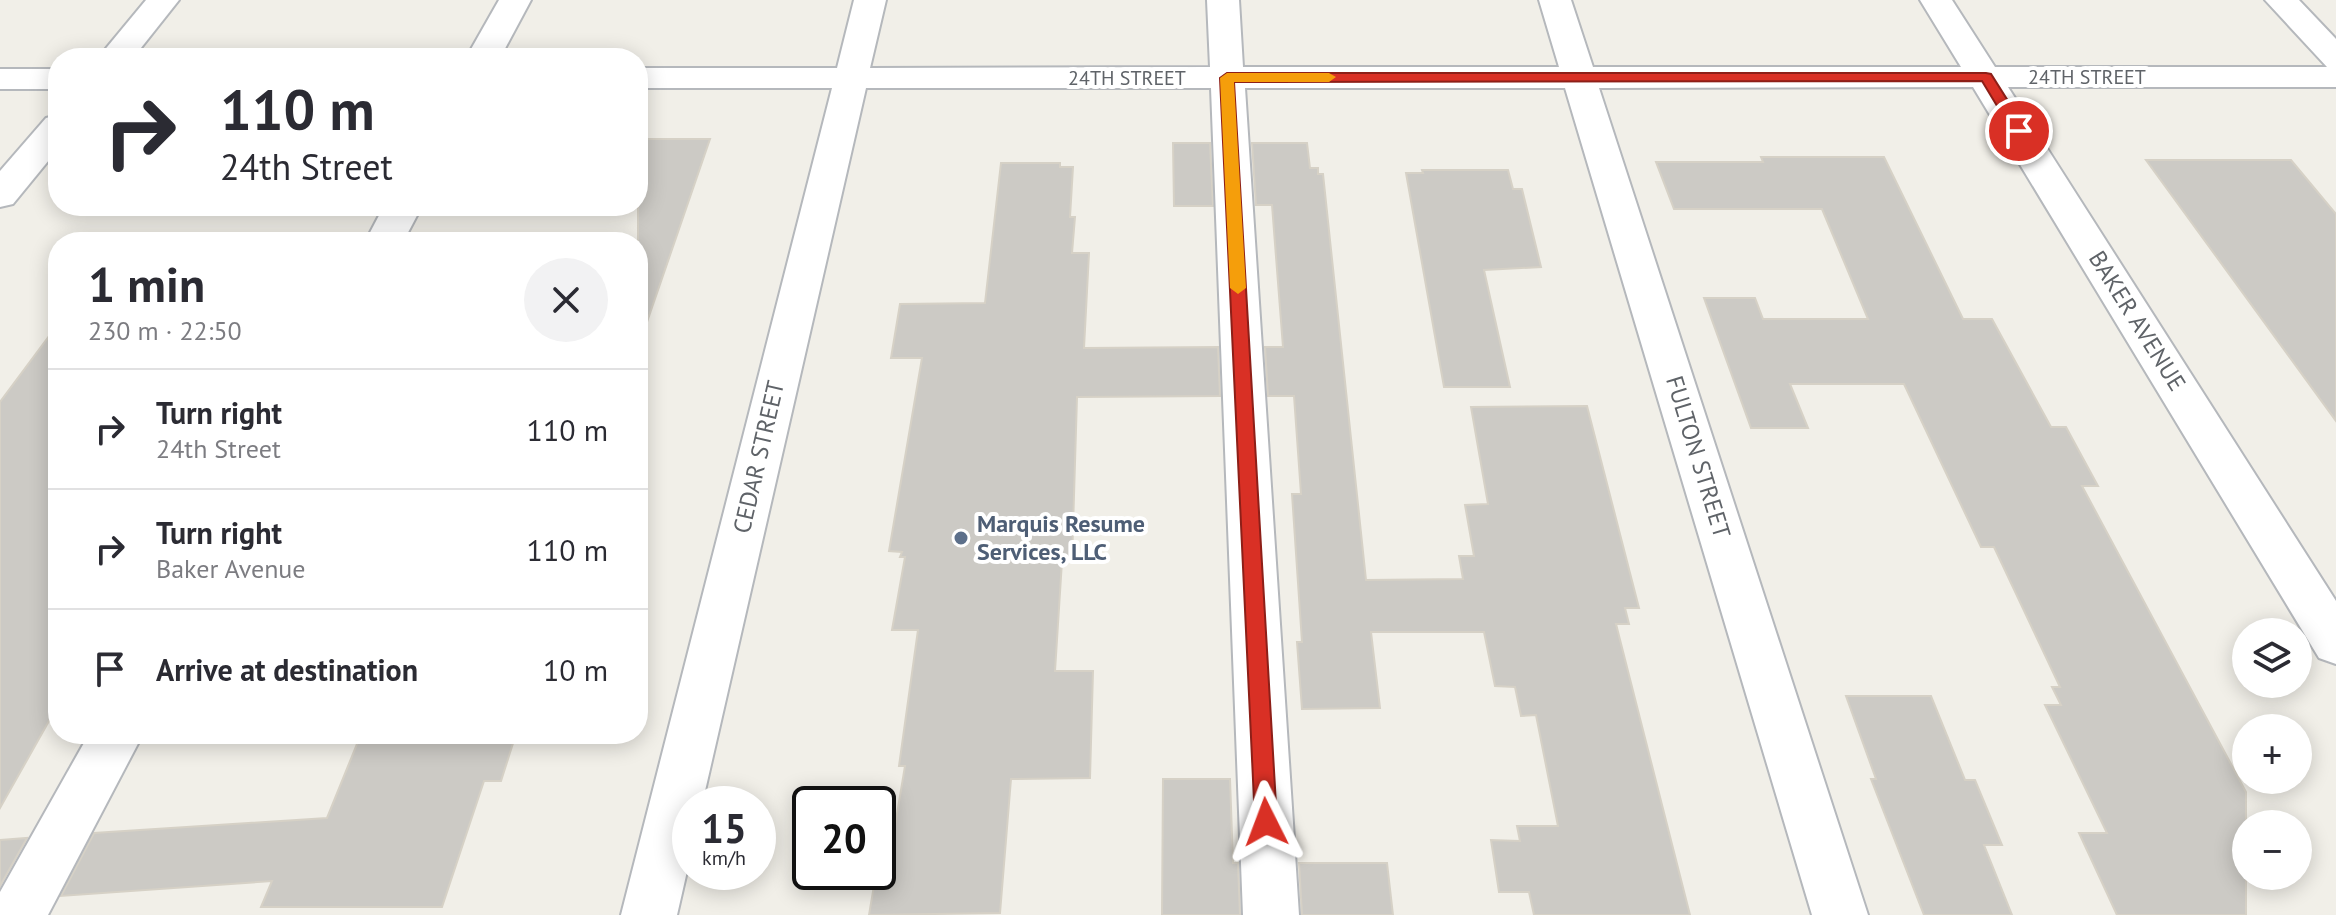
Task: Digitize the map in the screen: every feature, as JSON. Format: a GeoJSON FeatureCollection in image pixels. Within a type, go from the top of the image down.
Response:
{"type":"FeatureCollection","features":[{"type":"Feature","properties":{"kind":"street"},"geometry":{"type":"LineString","coordinates":[[123,48],[163,0]]}},
{"type":"Feature","properties":{"kind":"street"},"geometry":{"type":"LineString","coordinates":[[489,48],[515,0]]}},
{"type":"Feature","properties":{"kind":"street","name":"CEDAR STREET"},"geometry":{"type":"LineString","coordinates":[[649,915],[870,0]]}},
{"type":"Feature","properties":{"kind":"street"},"geometry":{"type":"LineString","coordinates":[[1223,0],[1271,915]]}},
{"type":"Feature","properties":{"kind":"street","name":"FULTON STREET"},"geometry":{"type":"LineString","coordinates":[[1555,0],[1840,915]]}},
{"type":"Feature","properties":{"kind":"street","name":"BAKER AVENUE"},"geometry":{"type":"LineString","coordinates":[[1936,0],[2336,643]]}},
{"type":"Feature","properties":{"kind":"street"},"geometry":{"type":"LineString","coordinates":[[2281,0],[2336,59]]}},
{"type":"Feature","properties":{"kind":"street","name":"24TH STREET"},"geometry":{"type":"LineString","coordinates":[[648,78],[2336,77]]}},
{"type":"Feature","properties":{"kind":"street"},"geometry":{"type":"LineString","coordinates":[[0,79],[48,79]]}},
{"type":"Feature","properties":{"kind":"street"},"geometry":{"type":"LineString","coordinates":[[0,195],[48,138]]}},
{"type":"Feature","properties":{"kind":"street"},"geometry":{"type":"LineString","coordinates":[[18,915],[112,744]]}},
{"type":"Feature","properties":{"kind":"building"},"geometry":{"type":"Polygon","coordinates":[[[648,139],[710,139],[648,319],[648,232],[638,232],[638,216],[648,216],[648,139]]]}},
{"type":"Feature","properties":{"kind":"building"},"geometry":{"type":"Polygon","coordinates":[[[1173,143],[1210,143],[1213,206],[1174,206],[1173,143]]]}},
{"type":"Feature","properties":{"kind":"building"},"geometry":{"type":"Polygon","coordinates":[[[1252,143],[1307,143],[1310,168],[1318,168],[1318,174],[1323,174],[1366,580],[1463,579],[1459,556],[1474,556],[1465,505],[1488,504],[1471,407],[1587,406],[1639,608],[1625,608],[1629,624],[1616,624],[1690,915],[1534,915],[1529,892],[1499,892],[1491,840],[1520,841],[1517,826],[1558,826],[1536,715],[1521,716],[1515,687],[1495,686],[1484,632],[1371,632],[1380,708],[1302,709],[1297,642],[1302,642],[1292,494],[1301,494],[1294,396],[1268,396],[1265,347],[1283,347],[1272,205],[1256,205],[1252,143]]]}},
{"type":"Feature","properties":{"kind":"building"},"geometry":{"type":"Polygon","coordinates":[[[1761,157],[1884,157],[1963,319],[1992,319],[2051,427],[2066,427],[2098,486],[2082,486],[2232,766],[2232,794],[2246,794],[2246,810],[2232,810],[2232,890],[2246,890],[2246,915],[2117,915],[2079,833],[2107,833],[2045,705],[2061,705],[2052,687],[2060,687],[1994,547],[1981,547],[1904,384],[1790,384],[1808,428],[1751,428],[1704,298],[1755,298],[1763,319],[1868,319],[1822,209],[1674,209],[1656,162],[1763,162],[1761,157]]]}},
{"type":"Feature","properties":{"kind":"building"},"geometry":{"type":"Polygon","coordinates":[[[2146,160],[2291,160],[2336,214],[2336,421],[2146,160]]]}},
{"type":"Feature","properties":{"kind":"building"},"geometry":{"type":"Polygon","coordinates":[[[1001,163],[1060,163],[1060,167],[1073,167],[1070,217],[1075,217],[1072,253],[1089,253],[1084,348],[1218,347],[1220,396],[1077,397],[1072,561],[1062,561],[1055,671],[1093,671],[1090,778],[1011,779],[1000,913],[869,915],[873,890],[896,890],[896,820],[905,766],[899,766],[918,630],[892,630],[905,557],[900,557],[902,552],[889,551],[922,358],[891,358],[900,304],[985,303],[1001,163]]]}},
{"type":"Feature","properties":{"kind":"building"},"geometry":{"type":"Polygon","coordinates":[[[1422,170],[1508,170],[1513,189],[1522,189],[1541,267],[1484,270],[1510,387],[1444,387],[1406,173],[1423,173],[1422,170]]]}},
{"type":"Feature","properties":{"kind":"building"},"geometry":{"type":"Polygon","coordinates":[[[48,337],[48,723],[0,808],[0,402],[48,337]]]}},
{"type":"Feature","properties":{"kind":"building"},"geometry":{"type":"Polygon","coordinates":[[[1846,696],[1931,696],[1965,780],[1975,780],[2002,845],[1984,845],[2012,915],[1924,915],[1871,779],[1876,779],[1846,696]]]}},
{"type":"Feature","properties":{"kind":"building"},"geometry":{"type":"Polygon","coordinates":[[[357,744],[513,744],[501,781],[484,781],[442,907],[261,907],[272,881],[61,896],[94,833],[327,818],[357,744]]]}},
{"type":"Feature","properties":{"kind":"building"},"geometry":{"type":"Polygon","coordinates":[[[1163,779],[1230,779],[1233,863],[1238,863],[1240,915],[1162,915],[1163,779]]]}},
{"type":"Feature","properties":{"kind":"building"},"geometry":{"type":"Polygon","coordinates":[[[27,838],[0,886],[0,840],[27,838]]]}},
{"type":"Feature","properties":{"kind":"building"},"geometry":{"type":"Polygon","coordinates":[[[1299,863],[1387,863],[1393,915],[1302,915],[1299,863]]]}},
{"type":"Feature","properties":{"kind":"slow traffic"},"geometry":{"type":"LineString","coordinates":[[1238,288],[1227,78],[1329,77]]}},
{"type":"Feature","properties":{"kind":"place","name":"Marquis Resume Services, LLC"},"geometry":{"type":"Point","coordinates":[961,538]}},
{"type":"Feature","properties":{"kind":"route"},"geometry":{"type":"LineString","coordinates":[[1266,822],[1227,78],[1986,77],[2019,131]]}}]}
